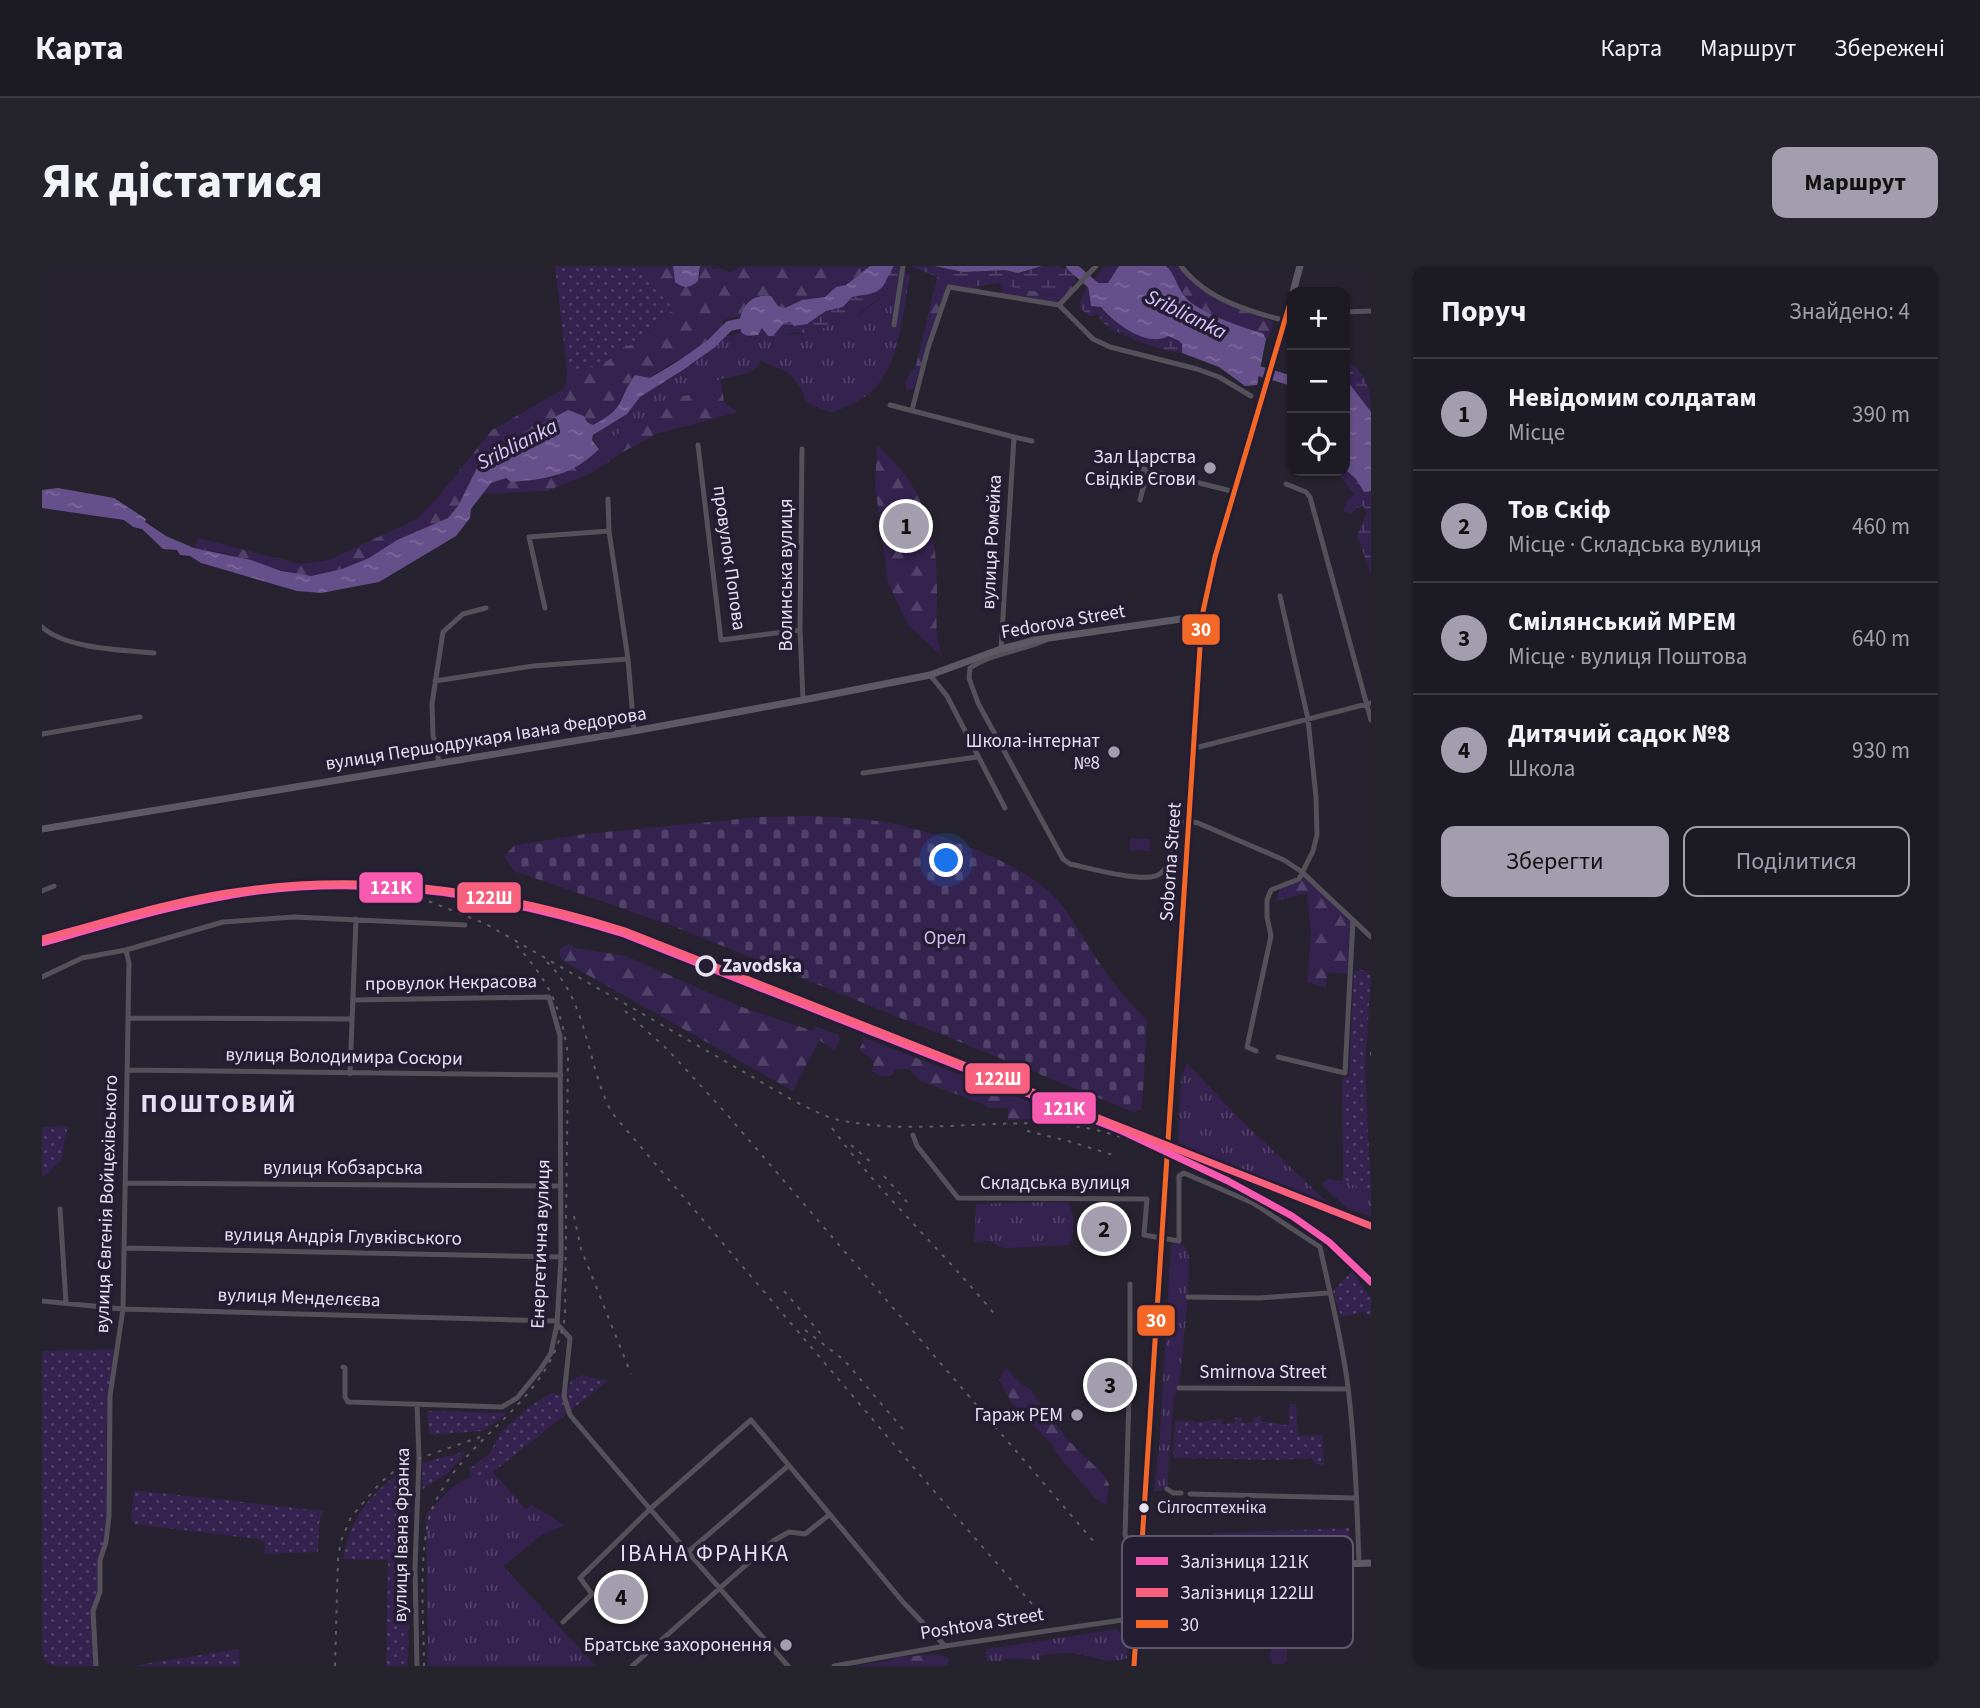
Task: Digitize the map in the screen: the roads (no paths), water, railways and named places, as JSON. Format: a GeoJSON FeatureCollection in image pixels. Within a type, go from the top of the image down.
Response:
{"type":"FeatureCollection","features":[{"type":"Feature","properties":{"kind":"main road","name":"Soborna Street"},"geometry":{"type":"LineString","coordinates":[[1295,287],[1300,266]]}},
{"type":"Feature","properties":{"kind":"main road","name":"Soborna Street"},"geometry":{"type":"LineString","coordinates":[[1142,1536],[1202,616],[1210,576],[1286,321]]}},
{"type":"Feature","properties":{"kind":"main road","name":"Fedorova Street"},"geometry":{"type":"LineString","coordinates":[[932,675],[1001,649],[1052,638],[1202,616]]}},
{"type":"Feature","properties":{"kind":"main road","name":"вулиця Першодрукаря Івана Федорова"},"geometry":{"type":"LineString","coordinates":[[42,829],[634,731],[932,675]]}},
{"type":"Feature","properties":{"kind":"main road"},"geometry":{"type":"LineString","coordinates":[[1353,1563],[1371,1563]]}},
{"type":"Feature","properties":{"kind":"main road","name":"Soborna Street"},"geometry":{"type":"LineString","coordinates":[[1134,1666],[1135,1648]]}},
{"type":"Feature","properties":{"kind":"street"},"geometry":{"type":"LineString","coordinates":[[894,325],[903,266]]}},
{"type":"Feature","properties":{"kind":"street"},"geometry":{"type":"LineString","coordinates":[[1059,305],[1096,266]]}},
{"type":"Feature","properties":{"kind":"street"},"geometry":{"type":"LineString","coordinates":[[1181,266],[1199,284],[1225,301],[1286,321]]}},
{"type":"Feature","properties":{"kind":"street"},"geometry":{"type":"LineString","coordinates":[[912,410],[928,348],[949,287],[1059,305],[1093,339],[1111,347],[1197,369],[1219,377],[1251,396]]}},
{"type":"Feature","properties":{"kind":"street"},"geometry":{"type":"LineString","coordinates":[[1350,312],[1371,311]]}},
{"type":"Feature","properties":{"kind":"street"},"geometry":{"type":"LineString","coordinates":[[890,405],[1032,441]]}},
{"type":"Feature","properties":{"kind":"street","name":"вулиця Ромейка"},"geometry":{"type":"LineString","coordinates":[[1001,649],[1014,437]]}},
{"type":"Feature","properties":{"kind":"street","name":"провулок Попова"},"geometry":{"type":"LineString","coordinates":[[698,445],[721,640],[800,630]]}},
{"type":"Feature","properties":{"kind":"street","name":"Волинська вулиця"},"geometry":{"type":"LineString","coordinates":[[802,449],[800,630],[803,700]]}},
{"type":"Feature","properties":{"kind":"street"},"geometry":{"type":"LineString","coordinates":[[1136,467],[1235,492]]}},
{"type":"Feature","properties":{"kind":"street"},"geometry":{"type":"LineString","coordinates":[[1140,500],[1148,470]]}},
{"type":"Feature","properties":{"kind":"street"},"geometry":{"type":"LineString","coordinates":[[1286,484],[1306,492],[1310,497],[1370,703],[1371,720]]}},
{"type":"Feature","properties":{"kind":"street"},"geometry":{"type":"LineString","coordinates":[[608,499],[609,531],[628,659],[634,731]]}},
{"type":"Feature","properties":{"kind":"street"},"geometry":{"type":"LineString","coordinates":[[545,608],[529,537],[609,531]]}},
{"type":"Feature","properties":{"kind":"street"},"geometry":{"type":"LineString","coordinates":[[1256,1051],[1247,1047],[1271,936],[1267,900],[1271,890],[1297,881],[1311,856],[1317,835],[1308,719],[1280,596]]}},
{"type":"Feature","properties":{"kind":"street"},"geometry":{"type":"LineString","coordinates":[[439,762],[433,735],[432,705],[443,632],[463,614],[486,608]]}},
{"type":"Feature","properties":{"kind":"street"},"geometry":{"type":"LineString","coordinates":[[42,627],[48,633],[82,644],[154,653]]}},
{"type":"Feature","properties":{"kind":"street"},"geometry":{"type":"LineString","coordinates":[[1052,638],[1029,648],[978,662],[970,668],[969,678],[978,703],[1063,859],[1070,864],[1125,876],[1153,877],[1163,871],[1170,857],[1172,831],[1176,826],[1189,821],[1284,860],[1302,872],[1371,937]]}},
{"type":"Feature","properties":{"kind":"street"},"geometry":{"type":"LineString","coordinates":[[435,681],[533,666],[628,659]]}},
{"type":"Feature","properties":{"kind":"street"},"geometry":{"type":"LineString","coordinates":[[932,675],[947,696],[1005,808]]}},
{"type":"Feature","properties":{"kind":"street"},"geometry":{"type":"LineString","coordinates":[[1195,748],[1370,703]]}},
{"type":"Feature","properties":{"kind":"street"},"geometry":{"type":"LineString","coordinates":[[42,734],[140,718]]}},
{"type":"Feature","properties":{"kind":"street"},"geometry":{"type":"LineString","coordinates":[[863,773],[977,757]]}},
{"type":"Feature","properties":{"kind":"street"},"geometry":{"type":"LineString","coordinates":[[1284,860],[1300,862],[1311,856]]}},
{"type":"Feature","properties":{"kind":"street"},"geometry":{"type":"LineString","coordinates":[[42,891],[54,886]]}},
{"type":"Feature","properties":{"kind":"street"},"geometry":{"type":"LineString","coordinates":[[42,977],[82,958],[126,950],[223,922],[295,917],[465,925]]}},
{"type":"Feature","properties":{"kind":"street"},"geometry":{"type":"LineString","coordinates":[[350,1074],[356,919]]}},
{"type":"Feature","properties":{"kind":"street"},"geometry":{"type":"LineString","coordinates":[[1278,1057],[1345,1073],[1353,920]]}},
{"type":"Feature","properties":{"kind":"street","name":"вулиця Євгенія Войцехівського"},"geometry":{"type":"LineString","coordinates":[[96,1666],[93,1611],[100,1592],[100,1560],[106,1542],[110,1396],[123,1309],[130,963],[126,950]]}},
{"type":"Feature","properties":{"kind":"street","name":"провулок Некрасова"},"geometry":{"type":"LineString","coordinates":[[353,1000],[550,998]]}},
{"type":"Feature","properties":{"kind":"street","name":"Енергетична вулиця"},"geometry":{"type":"LineString","coordinates":[[343,1367],[345,1397],[348,1402],[502,1407],[527,1388],[551,1353],[561,1257],[561,1074],[560,1036],[550,998]]}},
{"type":"Feature","properties":{"kind":"street"},"geometry":{"type":"LineString","coordinates":[[128,1018],[352,1018]]}},
{"type":"Feature","properties":{"kind":"street","name":"вулиця Володимира Сосюри"},"geometry":{"type":"LineString","coordinates":[[127,1070],[561,1074]]}},
{"type":"Feature","properties":{"kind":"street","name":"Складська вулиця"},"geometry":{"type":"LineString","coordinates":[[913,1135],[917,1146],[958,1198],[1147,1199],[1144,1236],[1179,1241],[1179,1176],[1184,1173],[1253,1203],[1320,1247],[1328,1293]]}},
{"type":"Feature","properties":{"kind":"street","name":"вулиця Кобзарська"},"geometry":{"type":"LineString","coordinates":[[126,1183],[561,1186]]}},
{"type":"Feature","properties":{"kind":"street"},"geometry":{"type":"LineString","coordinates":[[60,1209],[66,1303]]}},
{"type":"Feature","properties":{"kind":"street","name":"вулиця Андрія Глувківського"},"geometry":{"type":"LineString","coordinates":[[125,1248],[561,1257]]}},
{"type":"Feature","properties":{"kind":"street"},"geometry":{"type":"LineString","coordinates":[[1125,1536],[1130,1284]]}},
{"type":"Feature","properties":{"kind":"street"},"geometry":{"type":"LineString","coordinates":[[1188,1297],[1259,1298],[1328,1293],[1335,1309],[1348,1388],[1359,1563]]}},
{"type":"Feature","properties":{"kind":"street","name":"вулиця Менделєєва"},"geometry":{"type":"LineString","coordinates":[[42,1301],[123,1309],[556,1323]]}},
{"type":"Feature","properties":{"kind":"street"},"geometry":{"type":"LineString","coordinates":[[556,1323],[570,1338],[564,1396],[570,1415],[788,1666]]}},
{"type":"Feature","properties":{"kind":"street","name":"Smirnova Street"},"geometry":{"type":"LineString","coordinates":[[1179,1388],[1348,1388]]}},
{"type":"Feature","properties":{"kind":"street","name":"вулиця Івана Франка"},"geometry":{"type":"LineString","coordinates":[[417,1405],[417,1666]]}},
{"type":"Feature","properties":{"kind":"street"},"geometry":{"type":"LineString","coordinates":[[563,1622],[592,1594],[580,1578],[650,1508],[751,1420],[903,1602],[945,1646]]}},
{"type":"Feature","properties":{"kind":"street"},"geometry":{"type":"LineString","coordinates":[[688,1552],[788,1466]]}},
{"type":"Feature","properties":{"kind":"street"},"geometry":{"type":"LineString","coordinates":[[1167,1489],[1173,1493],[1181,1493]]}},
{"type":"Feature","properties":{"kind":"street"},"geometry":{"type":"LineString","coordinates":[[1190,1494],[1356,1498]]}},
{"type":"Feature","properties":{"kind":"street"},"geometry":{"type":"LineString","coordinates":[[632,1666],[773,1541],[789,1532],[805,1534],[830,1515]]}},
{"type":"Feature","properties":{"kind":"street","name":"Poshtova Street"},"geometry":{"type":"LineString","coordinates":[[834,1666],[945,1646],[1122,1620]]}},
{"type":"Feature","properties":{"kind":"water"},"geometry":{"type":"Polygon","coordinates":[[[673,266],[700,266],[698,281],[687,287],[681,286],[675,282],[673,266]]]}},
{"type":"Feature","properties":{"kind":"water"},"geometry":{"type":"Polygon","coordinates":[[[870,266],[894,266],[882,287],[875,292],[852,297],[843,307],[826,311],[807,324],[794,326],[790,322],[784,323],[773,336],[768,336],[762,328],[758,335],[751,336],[741,332],[742,311],[756,297],[771,296],[778,306],[785,308],[802,300],[825,297],[870,266]]]}},
{"type":"Feature","properties":{"kind":"water"},"geometry":{"type":"Polygon","coordinates":[[[934,266],[1042,266],[1018,273],[1005,270],[964,272],[934,266]]]}},
{"type":"Feature","properties":{"kind":"water"},"geometry":{"type":"Polygon","coordinates":[[[1119,266],[1166,266],[1184,295],[1193,304],[1223,319],[1263,333],[1266,339],[1257,385],[1245,386],[1219,367],[1182,353],[1182,344],[1179,341],[1168,336],[1160,339],[1142,337],[1123,327],[1101,307],[1091,306],[1088,285],[1094,280],[1108,283],[1119,266]]]}},
{"type":"Feature","properties":{"kind":"water"},"geometry":{"type":"Polygon","coordinates":[[[685,357],[689,366],[640,397],[627,414],[593,435],[592,440],[599,449],[589,458],[569,471],[548,477],[511,482],[506,478],[491,483],[471,509],[470,518],[456,536],[379,582],[321,593],[297,591],[201,563],[190,556],[180,555],[177,550],[163,549],[142,529],[133,527],[124,520],[42,508],[42,490],[58,488],[114,498],[166,536],[194,548],[251,560],[281,571],[311,576],[342,569],[369,558],[397,540],[448,518],[458,506],[485,452],[515,448],[518,436],[568,410],[584,416],[587,422],[593,425],[616,408],[635,375],[650,378],[685,357]]]}},
{"type":"Feature","properties":{"kind":"water"},"geometry":{"type":"Polygon","coordinates":[[[1350,385],[1371,412],[1371,491],[1364,492],[1350,474],[1350,385]]]}},
{"type":"Feature","properties":{"kind":"waterway","name":"Sriblianka"},"geometry":{"type":"LineString","coordinates":[[1071,266],[1101,292]]}},
{"type":"Feature","properties":{"kind":"waterway","name":"Sriblianka"},"geometry":{"type":"LineString","coordinates":[[677,368],[711,344],[729,326],[753,321]]}},
{"type":"Feature","properties":{"kind":"waterway","name":"Sriblianka"},"geometry":{"type":"LineString","coordinates":[[1246,365],[1287,379]]}},
{"type":"Feature","properties":{"kind":"railway"},"geometry":{"type":"LineString","coordinates":[[366,897],[431,902],[486,924],[796,1102],[835,1119],[896,1127],[1020,1123],[1080,1127],[1119,1136],[1181,1159]]}},
{"type":"Feature","properties":{"kind":"railway"},"geometry":{"type":"LineString","coordinates":[[424,1666],[423,1562],[433,1507],[466,1458],[526,1396],[543,1373],[557,1347],[565,1316],[568,1056],[562,1024],[552,996],[538,971],[517,946]]}},
{"type":"Feature","properties":{"kind":"railway"},"geometry":{"type":"LineString","coordinates":[[547,962],[561,978],[571,996],[603,1094],[612,1113],[1033,1605]]}},
{"type":"Feature","properties":{"kind":"railway"},"geometry":{"type":"LineString","coordinates":[[625,1011],[667,1049],[724,1111],[1095,1543]]}},
{"type":"Feature","properties":{"kind":"railway"},"geometry":{"type":"LineString","coordinates":[[1371,1052],[1371,1059]]}},
{"type":"Feature","properties":{"kind":"railway"},"geometry":{"type":"LineString","coordinates":[[832,1128],[871,1176],[996,1316]]}},
{"type":"Feature","properties":{"kind":"railway"},"geometry":{"type":"LineString","coordinates":[[1027,1131],[1113,1155]]}},
{"type":"Feature","properties":{"kind":"railway"},"geometry":{"type":"LineString","coordinates":[[851,1145],[872,1163]]}},
{"type":"Feature","properties":{"kind":"railway"},"geometry":{"type":"LineString","coordinates":[[1174,1151],[1371,1229]]}},
{"type":"Feature","properties":{"kind":"railway"},"geometry":{"type":"LineString","coordinates":[[884,1176],[907,1202]]}},
{"type":"Feature","properties":{"kind":"railway"},"geometry":{"type":"LineString","coordinates":[[574,1216],[581,1249],[631,1374]]}},
{"type":"Feature","properties":{"kind":"railway"},"geometry":{"type":"LineString","coordinates":[[784,1291],[821,1334]]}},
{"type":"Feature","properties":{"kind":"railway"},"geometry":{"type":"LineString","coordinates":[[805,1330],[844,1360],[907,1434]]}},
{"type":"Feature","properties":{"kind":"railway"},"geometry":{"type":"LineString","coordinates":[[335,1666],[338,1559],[341,1541],[351,1517],[380,1483],[403,1464],[480,1437]]}},
{"type":"Feature","properties":{"kind":"rail line","name":"122Ш"},"geometry":{"type":"LineString","coordinates":[[42,939],[181,902],[278,887],[328,884],[428,888],[527,905],[625,931],[1371,1226]]}},
{"type":"Feature","properties":{"kind":"rail line","name":"121К"},"geometry":{"type":"LineString","coordinates":[[42,943],[203,901],[258,891],[304,887],[397,888],[534,909],[624,934],[1122,1131],[1228,1181],[1292,1216],[1329,1242],[1371,1282]]}},
{"type":"Feature","properties":{"kind":"place","name":"Зал Царства Свідків Єгови"},"geometry":{"type":"Point","coordinates":[1210,468]}},
{"type":"Feature","properties":{"kind":"place","name":"Невідомим солдатам"},"geometry":{"type":"Point","coordinates":[906,526]}},
{"type":"Feature","properties":{"kind":"place","name":"Школа-інтернат №8"},"geometry":{"type":"Point","coordinates":[1114,752]}},
{"type":"Feature","properties":{"kind":"place","name":"Zavodska"},"geometry":{"type":"Point","coordinates":[706,966]}},
{"type":"Feature","properties":{"kind":"place","name":"Тов Скіф"},"geometry":{"type":"Point","coordinates":[1104,1229]}},
{"type":"Feature","properties":{"kind":"place","name":"Смілянський МРЕМ"},"geometry":{"type":"Point","coordinates":[1110,1385]}},
{"type":"Feature","properties":{"kind":"place","name":"Гараж РЕМ"},"geometry":{"type":"Point","coordinates":[1077,1415]}},
{"type":"Feature","properties":{"kind":"place","name":"Сілгосптехніка"},"geometry":{"type":"Point","coordinates":[1144,1508]}},
{"type":"Feature","properties":{"kind":"place","name":"Дитячий садок №8"},"geometry":{"type":"Point","coordinates":[621,1597]}},
{"type":"Feature","properties":{"kind":"place","name":"Братське захоронення"},"geometry":{"type":"Point","coordinates":[786,1645]}},
{"type":"Feature","properties":{"kind":"district","name":"ПОШТОВИЙ"},"geometry":{"type":"Point","coordinates":[219,1103]}},
{"type":"Feature","properties":{"kind":"district","name":"ІВАНА ФРАНКА"},"geometry":{"type":"Point","coordinates":[705,1553]}},
{"type":"Feature","properties":{"kind":"park label","name":"Орел"},"geometry":{"type":"Point","coordinates":[945,938]}}]}
